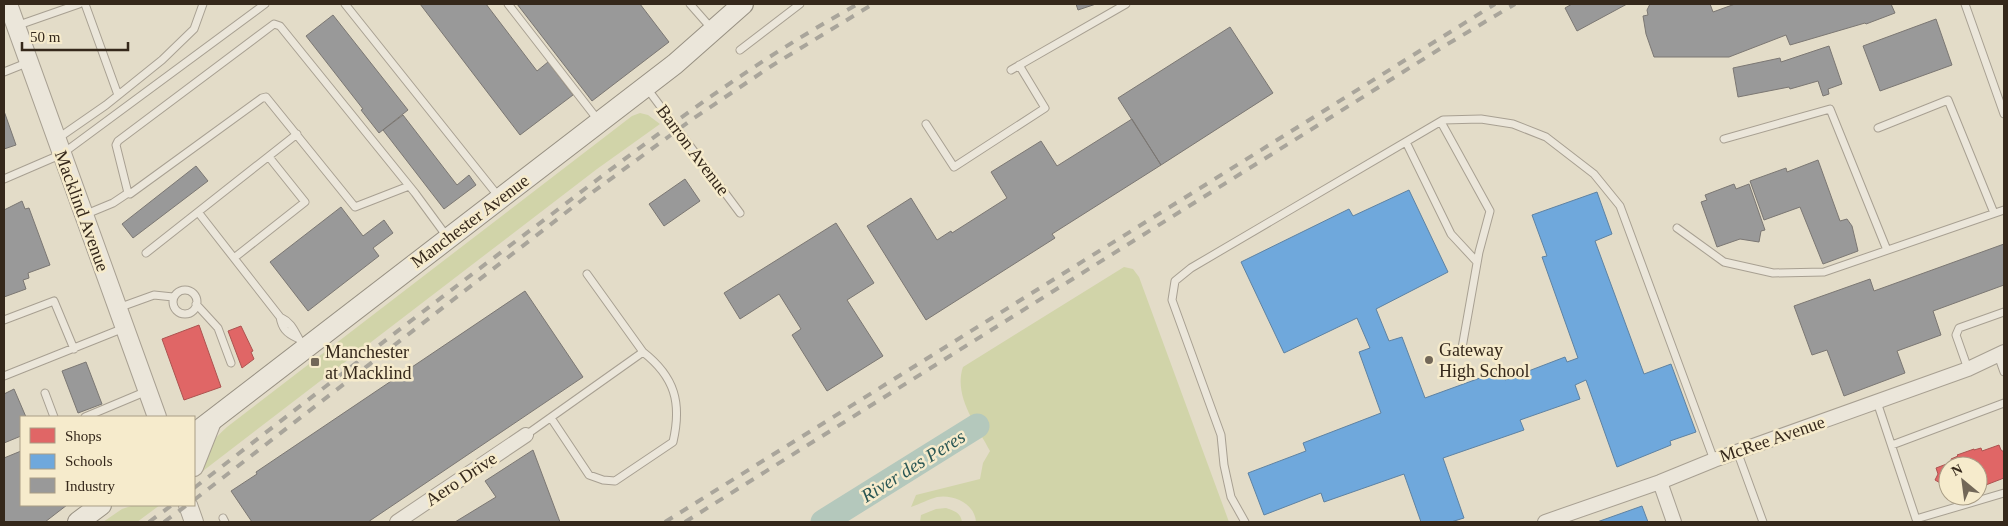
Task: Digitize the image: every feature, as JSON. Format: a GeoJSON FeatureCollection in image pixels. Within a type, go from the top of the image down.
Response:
{"type":"FeatureCollection","features":[{"type":"Feature","properties":{"kind":"main road","name":"Manchester Avenue"},"geometry":{"type":"LineString","coordinates":[[195,433],[301,343],[448,238],[600,122],[713,31],[743,4]]}},
{"type":"Feature","properties":{"kind":"main road"},"geometry":{"type":"LineString","coordinates":[[78,522],[100,506]]}},
{"type":"Feature","properties":{"kind":"street","name":"Macklind Avenue"},"geometry":{"type":"LineString","coordinates":[[8,4],[157,416]]}},
{"type":"Feature","properties":{"kind":"street","name":"McRee Avenue"},"geometry":{"type":"LineString","coordinates":[[1545,522],[1660,482],[1737,451],[1877,402],[2002,355]]}},
{"type":"Feature","properties":{"kind":"street"},"geometry":{"type":"LineString","coordinates":[[195,464],[213,419]]}},
{"type":"Feature","properties":{"kind":"street","name":"Aero Drive"},"geometry":{"type":"LineString","coordinates":[[397,522],[526,435]]}},
{"type":"Feature","properties":{"kind":"street"},"geometry":{"type":"LineString","coordinates":[[1660,482],[1674,522]]}},
{"type":"Feature","properties":{"kind":"street"},"geometry":{"type":"LineString","coordinates":[[188,506],[194,522]]}},
{"type":"Feature","properties":{"kind":"lane"},"geometry":{"type":"LineString","coordinates":[[16,26],[79,4]]}},
{"type":"Feature","properties":{"kind":"lane"},"geometry":{"type":"LineString","coordinates":[[85,4],[118,96]]}},
{"type":"Feature","properties":{"kind":"lane"},"geometry":{"type":"LineString","coordinates":[[59,147],[162,60],[194,29],[203,4]]}},
{"type":"Feature","properties":{"kind":"lane"},"geometry":{"type":"LineString","coordinates":[[4,179],[59,147],[265,4]]}},
{"type":"Feature","properties":{"kind":"lane"},"geometry":{"type":"LineString","coordinates":[[345,4],[500,198]]}},
{"type":"Feature","properties":{"kind":"lane"},"geometry":{"type":"LineString","coordinates":[[508,4],[600,122]]}},
{"type":"Feature","properties":{"kind":"lane"},"geometry":{"type":"LineString","coordinates":[[690,4],[713,31]]}},
{"type":"Feature","properties":{"kind":"lane"},"geometry":{"type":"LineString","coordinates":[[740,50],[800,4]]}},
{"type":"Feature","properties":{"kind":"lane"},"geometry":{"type":"LineString","coordinates":[[1011,70],[1126,4]]}},
{"type":"Feature","properties":{"kind":"lane"},"geometry":{"type":"LineString","coordinates":[[1964,4],[2004,114]]}},
{"type":"Feature","properties":{"kind":"lane"},"geometry":{"type":"LineString","coordinates":[[128,193],[116,145],[118,141],[274,24],[277,24],[409,186],[448,238]]}},
{"type":"Feature","properties":{"kind":"lane"},"geometry":{"type":"LineString","coordinates":[[4,72],[29,62]]}},
{"type":"Feature","properties":{"kind":"lane"},"geometry":{"type":"LineString","coordinates":[[926,124],[954,167],[1045,108],[1019,65]]}},
{"type":"Feature","properties":{"kind":"lane","name":"Barron Avenue"},"geometry":{"type":"LineString","coordinates":[[645,87],[740,213]]}},
{"type":"Feature","properties":{"kind":"lane"},"geometry":{"type":"LineString","coordinates":[[84,215],[113,203],[128,193],[130,194],[262,98],[266,97],[355,208],[409,186]]}},
{"type":"Feature","properties":{"kind":"lane"},"geometry":{"type":"LineString","coordinates":[[1878,128],[1948,100],[1994,213]]}},
{"type":"Feature","properties":{"kind":"lane"},"geometry":{"type":"LineString","coordinates":[[1724,139],[1830,109],[1887,250]]}},
{"type":"Feature","properties":{"kind":"lane"},"geometry":{"type":"LineString","coordinates":[[1245,522],[1231,497],[1224,466],[1221,435],[1172,300],[1175,281],[1191,268],[1442,122],[1482,119],[1513,124],[1546,138],[1594,174],[1620,206],[1714,460]]}},
{"type":"Feature","properties":{"kind":"lane"},"geometry":{"type":"LineString","coordinates":[[1442,122],[1490,211],[1477,262],[1462,348]]}},
{"type":"Feature","properties":{"kind":"lane"},"geometry":{"type":"LineString","coordinates":[[146,252],[297,134]]}},
{"type":"Feature","properties":{"kind":"lane"},"geometry":{"type":"LineString","coordinates":[[1406,142],[1452,234],[1477,262]]}},
{"type":"Feature","properties":{"kind":"lane"},"geometry":{"type":"LineString","coordinates":[[234,258],[305,202],[269,157]]}},
{"type":"Feature","properties":{"kind":"lane"},"geometry":{"type":"LineString","coordinates":[[1678,228],[1724,262],[1773,273],[1824,272],[2004,210]]}},
{"type":"Feature","properties":{"kind":"lane"},"geometry":{"type":"LineString","coordinates":[[198,212],[280,316],[295,329],[301,343]]}},
{"type":"Feature","properties":{"kind":"lane"},"geometry":{"type":"LineString","coordinates":[[551,418],[589,474],[603,480],[615,481],[673,442],[678,422],[675,396],[667,378],[658,364],[642,352],[587,274]]}},
{"type":"Feature","properties":{"kind":"lane"},"geometry":{"type":"LineString","coordinates":[[118,308],[154,295],[173,297],[179,292],[190,291],[195,297],[196,304],[218,328],[231,363]]}},
{"type":"Feature","properties":{"kind":"lane"},"geometry":{"type":"LineString","coordinates":[[173,297],[173,305],[181,314],[192,311],[196,304]]}},
{"type":"Feature","properties":{"kind":"lane"},"geometry":{"type":"LineString","coordinates":[[4,320],[54,301],[74,349]]}},
{"type":"Feature","properties":{"kind":"lane"},"geometry":{"type":"LineString","coordinates":[[1968,369],[1956,335],[1959,328],[2004,312]]}},
{"type":"Feature","properties":{"kind":"lane"},"geometry":{"type":"LineString","coordinates":[[4,376],[125,328]]}},
{"type":"Feature","properties":{"kind":"lane"},"geometry":{"type":"LineString","coordinates":[[526,435],[642,352]]}},
{"type":"Feature","properties":{"kind":"lane"},"geometry":{"type":"LineString","coordinates":[[2002,355],[2004,372]]}},
{"type":"Feature","properties":{"kind":"lane"},"geometry":{"type":"LineString","coordinates":[[88,416],[147,390]]}},
{"type":"Feature","properties":{"kind":"lane"},"geometry":{"type":"LineString","coordinates":[[45,393],[54,416]]}},
{"type":"Feature","properties":{"kind":"lane"},"geometry":{"type":"LineString","coordinates":[[1877,402],[1916,520],[2004,493]]}},
{"type":"Feature","properties":{"kind":"lane"},"geometry":{"type":"LineString","coordinates":[[1892,445],[2004,403]]}},
{"type":"Feature","properties":{"kind":"lane"},"geometry":{"type":"LineString","coordinates":[[1737,451],[1763,522]]}},
{"type":"Feature","properties":{"kind":"green space"},"geometry":{"type":"Polygon","coordinates":[[[640,113],[648,115],[660,124],[597,169],[199,474],[208,448],[227,427],[632,116],[640,113]]]}},
{"type":"Feature","properties":{"kind":"green space"},"geometry":{"type":"Polygon","coordinates":[[[1124,267],[1133,269],[1139,277],[1229,522],[976,522],[975,516],[968,505],[957,499],[944,496],[911,507],[916,495],[980,479],[983,463],[990,451],[973,421],[964,400],[961,389],[963,367],[1124,267]]]}},
{"type":"Feature","properties":{"kind":"green space"},"geometry":{"type":"Polygon","coordinates":[[[131,506],[159,506],[137,522],[103,522],[122,509],[131,506]]]}},
{"type":"Feature","properties":{"kind":"green space"},"geometry":{"type":"Polygon","coordinates":[[[946,508],[957,513],[962,522],[920,522],[921,515],[936,509],[946,508]]]}},
{"type":"Feature","properties":{"kind":"building: Shops"},"geometry":{"type":"Polygon","coordinates":[[[199,325],[221,387],[184,400],[162,339],[199,325]]]}},
{"type":"Feature","properties":{"kind":"building: Shops"},"geometry":{"type":"Polygon","coordinates":[[[241,326],[253,351],[251,352],[254,359],[242,368],[228,331],[241,326]]]}},
{"type":"Feature","properties":{"kind":"building: Shops"},"geometry":{"type":"Polygon","coordinates":[[[1999,445],[2004,452],[2004,478],[1988,484],[1988,456],[1957,455],[1974,449],[1981,448],[1982,451],[1999,445]]]}},
{"type":"Feature","properties":{"kind":"building: Schools"},"geometry":{"type":"Polygon","coordinates":[[[1409,190],[1448,272],[1376,309],[1389,341],[1402,337],[1425,398],[1502,370],[1505,380],[1565,357],[1567,362],[1578,358],[1542,257],[1547,256],[1532,215],[1597,192],[1612,234],[1595,241],[1644,374],[1671,364],[1696,432],[1670,441],[1671,445],[1617,467],[1586,380],[1575,385],[1580,399],[1520,420],[1524,430],[1443,458],[1464,518],[1451,522],[1421,522],[1404,474],[1324,502],[1321,493],[1264,515],[1248,473],[1306,451],[1303,443],[1381,413],[1359,352],[1370,348],[1357,318],[1284,353],[1241,262],[1349,209],[1353,216],[1409,190]]]}},
{"type":"Feature","properties":{"kind":"building: Schools"},"geometry":{"type":"Polygon","coordinates":[[[1642,506],[1648,522],[1597,522],[1642,506]]]}},
{"type":"Feature","properties":{"kind":"building: Industry"},"geometry":{"type":"Polygon","coordinates":[[[420,4],[486,4],[537,71],[548,62],[573,95],[520,135],[420,4]]]}},
{"type":"Feature","properties":{"kind":"building: Industry"},"geometry":{"type":"Polygon","coordinates":[[[517,4],[640,4],[669,42],[592,101],[517,4]]]}},
{"type":"Feature","properties":{"kind":"building: Industry"},"geometry":{"type":"Polygon","coordinates":[[[1076,4],[1096,4],[1078,10],[1076,4]]]}},
{"type":"Feature","properties":{"kind":"building: Industry"},"geometry":{"type":"Polygon","coordinates":[[[1572,4],[1627,4],[1577,31],[1565,8],[1572,4]]]}},
{"type":"Feature","properties":{"kind":"building: Industry"},"geometry":{"type":"Polygon","coordinates":[[[1650,4],[1710,4],[1713,12],[1735,4],[1891,4],[1895,13],[1866,24],[1790,45],[1786,35],[1729,57],[1654,57],[1646,34],[1643,16],[1648,15],[1647,10],[1650,4]]]}},
{"type":"Feature","properties":{"kind":"building: Industry"},"geometry":{"type":"Polygon","coordinates":[[[333,15],[408,110],[379,133],[361,110],[363,109],[306,36],[333,15]]]}},
{"type":"Feature","properties":{"kind":"building: Industry"},"geometry":{"type":"Polygon","coordinates":[[[1936,19],[1952,65],[1880,91],[1863,46],[1936,19]]]}},
{"type":"Feature","properties":{"kind":"building: Industry"},"geometry":{"type":"Polygon","coordinates":[[[1230,27],[1273,93],[1161,165],[1118,98],[1230,27]]]}},
{"type":"Feature","properties":{"kind":"building: Industry"},"geometry":{"type":"Polygon","coordinates":[[[1829,46],[1842,84],[1828,89],[1829,94],[1823,96],[1818,81],[1790,89],[1789,87],[1738,97],[1733,68],[1780,58],[1781,62],[1829,46]]]}},
{"type":"Feature","properties":{"kind":"building: Industry"},"geometry":{"type":"Polygon","coordinates":[[[4,111],[16,145],[4,149],[4,111]]]}},
{"type":"Feature","properties":{"kind":"building: Industry"},"geometry":{"type":"Polygon","coordinates":[[[403,115],[457,185],[469,175],[476,185],[444,209],[383,130],[403,115]]]}},
{"type":"Feature","properties":{"kind":"building: Industry"},"geometry":{"type":"Polygon","coordinates":[[[1132,119],[1161,165],[1052,234],[1055,238],[926,320],[867,226],[911,198],[937,240],[951,231],[952,233],[1007,198],[991,172],[1041,141],[1057,166],[1132,119]]]}},
{"type":"Feature","properties":{"kind":"building: Industry"},"geometry":{"type":"Polygon","coordinates":[[[1818,160],[1840,221],[1847,219],[1852,226],[1858,251],[1823,264],[1800,207],[1764,220],[1750,181],[1786,168],[1787,172],[1818,160]]]}},
{"type":"Feature","properties":{"kind":"building: Industry"},"geometry":{"type":"Polygon","coordinates":[[[196,166],[208,181],[133,238],[122,224],[196,166]]]}},
{"type":"Feature","properties":{"kind":"building: Industry"},"geometry":{"type":"Polygon","coordinates":[[[685,179],[700,201],[664,226],[649,204],[685,179]]]}},
{"type":"Feature","properties":{"kind":"building: Industry"},"geometry":{"type":"Polygon","coordinates":[[[1734,184],[1736,189],[1749,184],[1765,230],[1761,231],[1759,242],[1740,239],[1717,247],[1701,202],[1707,200],[1705,195],[1734,184]]]}},
{"type":"Feature","properties":{"kind":"building: Industry"},"geometry":{"type":"Polygon","coordinates":[[[22,201],[25,209],[29,208],[50,265],[28,273],[29,278],[23,280],[26,289],[4,297],[4,210],[22,201]]]}},
{"type":"Feature","properties":{"kind":"building: Industry"},"geometry":{"type":"Polygon","coordinates":[[[341,207],[363,236],[384,220],[393,233],[373,248],[379,256],[308,311],[270,262],[341,207]]]}},
{"type":"Feature","properties":{"kind":"building: Industry"},"geometry":{"type":"Polygon","coordinates":[[[836,223],[874,283],[847,300],[883,356],[827,391],[792,335],[801,329],[779,294],[740,319],[724,293],[836,223]]]}},
{"type":"Feature","properties":{"kind":"building: Industry"},"geometry":{"type":"Polygon","coordinates":[[[2004,244],[2004,285],[1933,311],[1941,335],[1897,351],[1905,373],[1844,396],[1827,350],[1812,355],[1794,306],[1870,279],[1874,291],[2004,244]]]}},
{"type":"Feature","properties":{"kind":"building: Industry"},"geometry":{"type":"Polygon","coordinates":[[[525,291],[583,377],[368,522],[252,522],[231,491],[257,474],[256,472],[525,291]]]}},
{"type":"Feature","properties":{"kind":"building: Industry"},"geometry":{"type":"Polygon","coordinates":[[[86,362],[102,404],[78,413],[62,371],[86,362]]]}},
{"type":"Feature","properties":{"kind":"building: Industry"},"geometry":{"type":"Polygon","coordinates":[[[14,389],[26,416],[20,416],[20,436],[4,443],[4,394],[14,389]]]}},
{"type":"Feature","properties":{"kind":"building: Industry"},"geometry":{"type":"Polygon","coordinates":[[[533,450],[560,522],[455,522],[496,497],[485,481],[533,450]]]}},
{"type":"Feature","properties":{"kind":"building: Industry"},"geometry":{"type":"Polygon","coordinates":[[[20,451],[20,506],[66,506],[45,522],[4,522],[4,458],[20,451]]]}},
{"type":"Feature","properties":{"kind":"waterway","name":"River des Peres"},"geometry":{"type":"LineString","coordinates":[[823,522],[977,426]]}},
{"type":"Feature","properties":{"kind":"railway"},"geometry":{"type":"LineString","coordinates":[[195,487],[459,284],[661,132],[777,52],[858,4]]}},
{"type":"Feature","properties":{"kind":"railway"},"geometry":{"type":"LineString","coordinates":[[195,499],[586,197],[694,118],[773,65],[873,4]]}},
{"type":"Feature","properties":{"kind":"railway"},"geometry":{"type":"LineString","coordinates":[[665,522],[1495,4]]}},
{"type":"Feature","properties":{"kind":"railway"},"geometry":{"type":"LineString","coordinates":[[685,522],[1446,45],[1515,4]]}},
{"type":"Feature","properties":{"kind":"railway"},"geometry":{"type":"LineString","coordinates":[[149,522],[171,506]]}},
{"type":"Feature","properties":{"kind":"railway"},"geometry":{"type":"LineString","coordinates":[[164,522],[186,506]]}},
{"type":"Feature","properties":{"kind":"place","name":"Gateway High School"},"geometry":{"type":"Point","coordinates":[1429,360]}},
{"type":"Feature","properties":{"kind":"place","name":"Manchester at Macklind"},"geometry":{"type":"Point","coordinates":[315,362]}}]}
